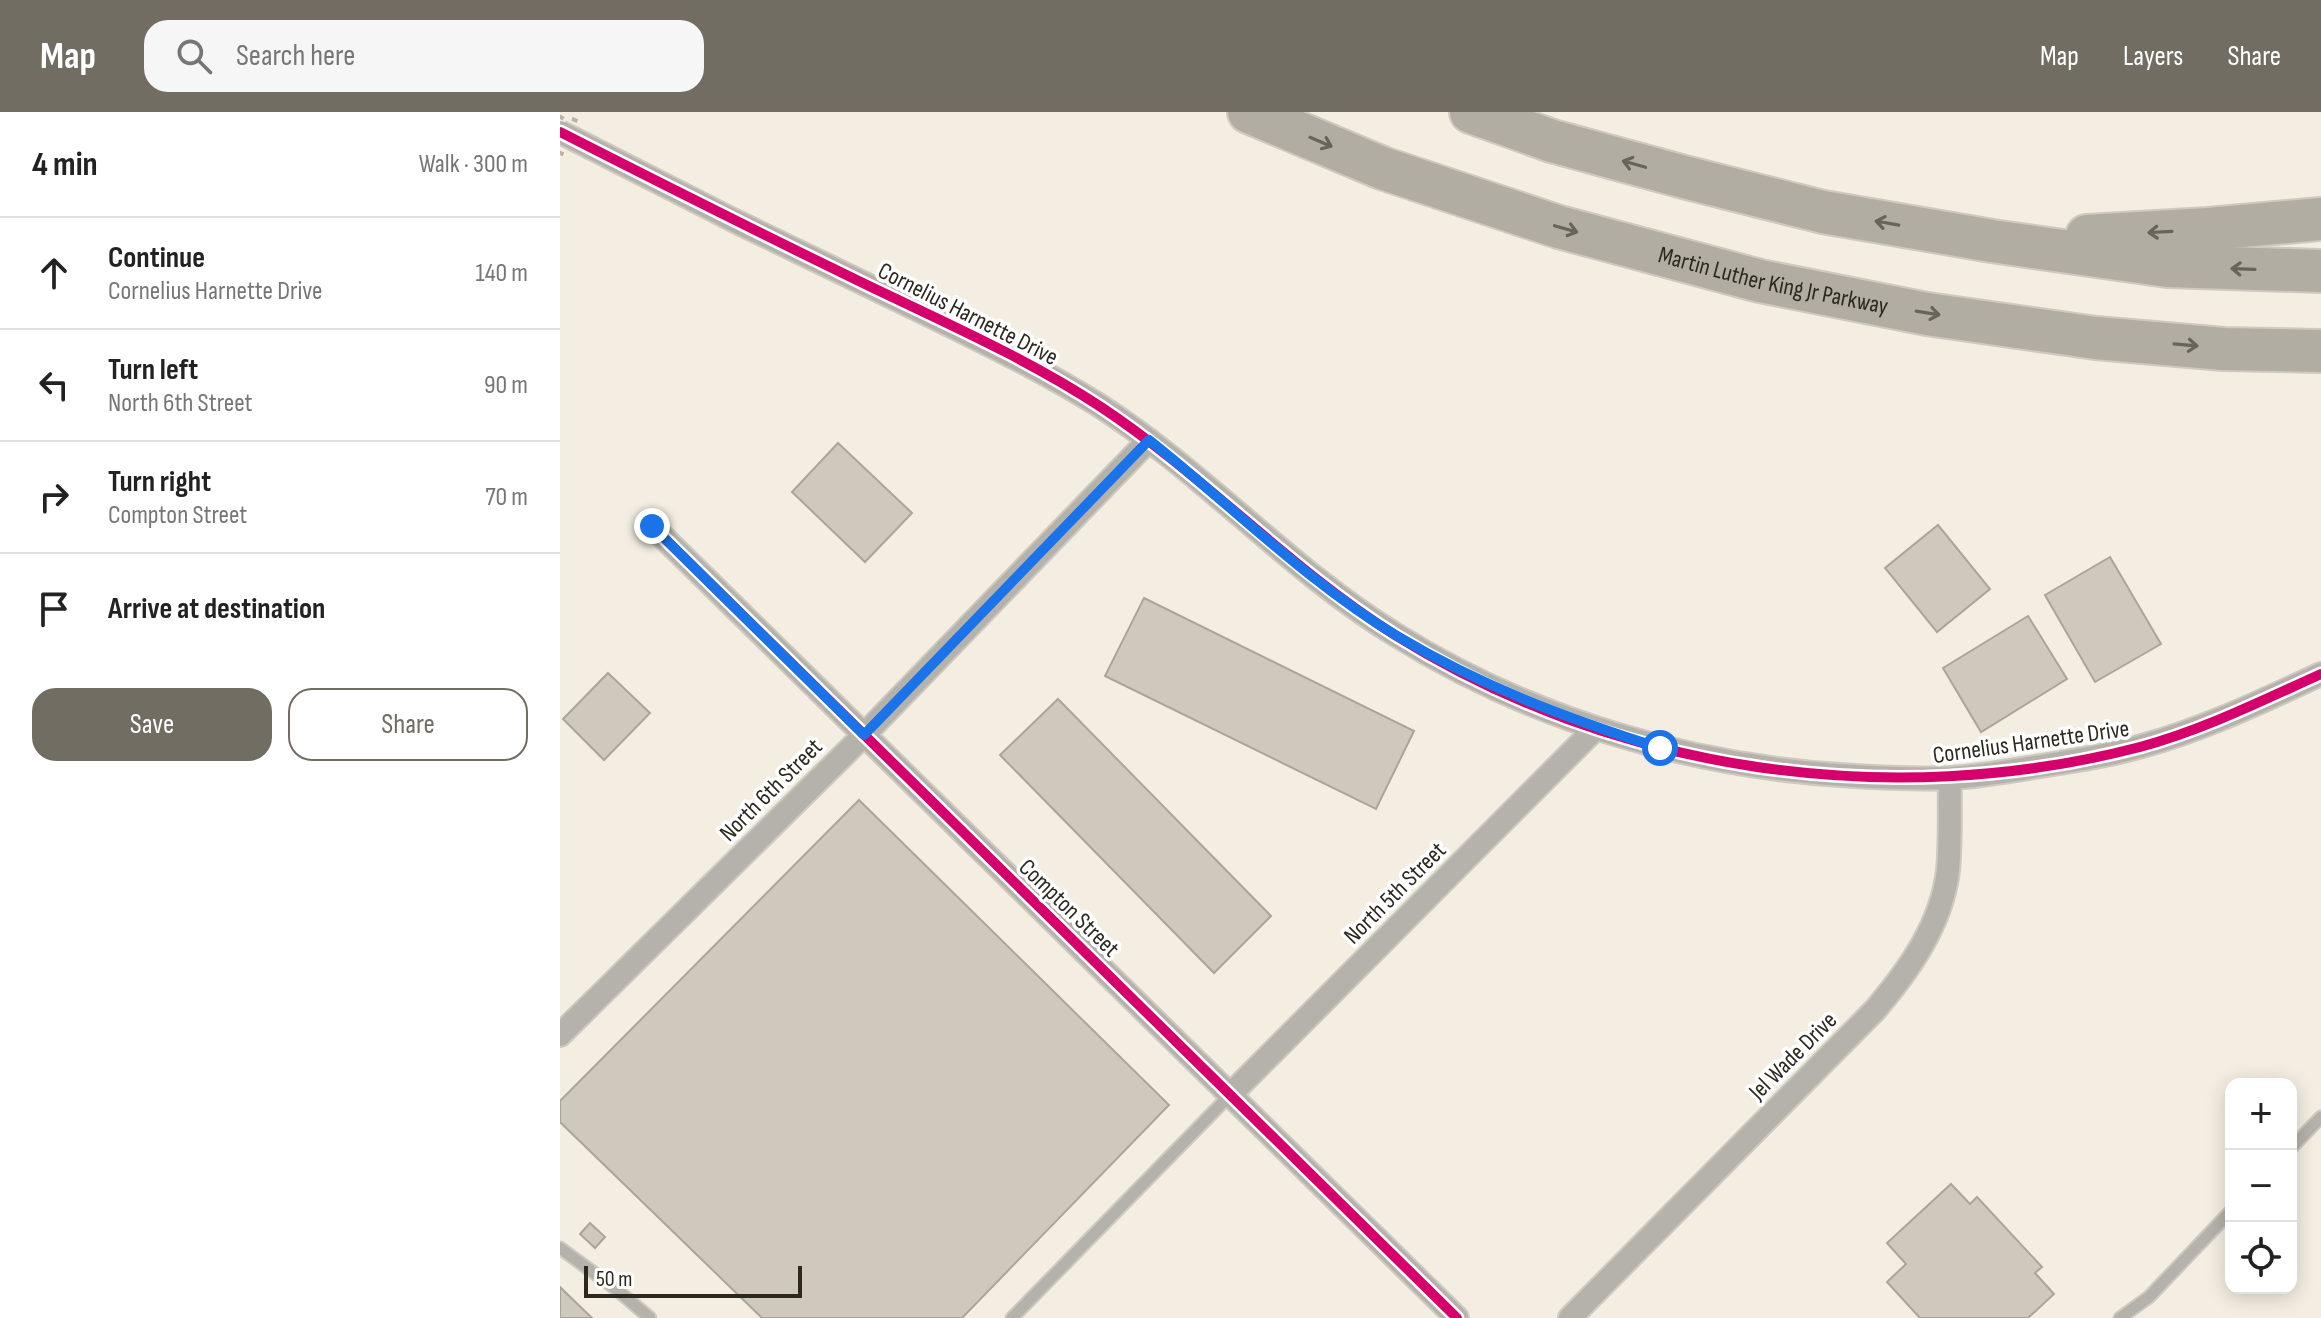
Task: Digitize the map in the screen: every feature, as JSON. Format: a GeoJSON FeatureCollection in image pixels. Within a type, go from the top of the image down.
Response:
{"type":"FeatureCollection","features":[{"type":"Feature","properties":{"kind":"highway","name":"Martin Luther King Jr Parkway"},"geometry":{"type":"LineString","coordinates":[[1249,112],[1382,168],[1559,227],[1760,281],[1927,314],[2096,338],[2224,349],[2321,351]]}},
{"type":"Feature","properties":{"kind":"highway"},"geometry":{"type":"LineString","coordinates":[[1471,112],[1552,141],[1808,208],[1992,241],[2168,266],[2321,271]]}},
{"type":"Feature","properties":{"kind":"highway"},"geometry":{"type":"LineString","coordinates":[[1992,241],[2208,229],[2321,219]]}},
{"type":"Feature","properties":{"kind":"street","name":"Cornelius Harnette Drive"},"geometry":{"type":"LineString","coordinates":[[560,132],[1042,371],[1099,405],[1149,440],[1330,589],[1395,635],[1466,675],[1523,701],[1660,748],[1802,773],[1950,778],[2094,757],[2143,746],[2211,725],[2321,674]]}},
{"type":"Feature","properties":{"kind":"street","name":"North 6th Street"},"geometry":{"type":"LineString","coordinates":[[560,1035],[864,735],[1149,440]]}},
{"type":"Feature","properties":{"kind":"street","name":"Compton Street"},"geometry":{"type":"LineString","coordinates":[[652,526],[1457,1318]]}},
{"type":"Feature","properties":{"kind":"street","name":"North 5th Street"},"geometry":{"type":"LineString","coordinates":[[1230,1095],[1596,728]]}},
{"type":"Feature","properties":{"kind":"street","name":"Jel Wade Drive"},"geometry":{"type":"LineString","coordinates":[[1570,1318],[1875,1010],[1904,975],[1940,906],[1948,871],[1950,778]]}},
{"type":"Feature","properties":{"kind":"lane"},"geometry":{"type":"LineString","coordinates":[[1012,1318],[1230,1095]]}},
{"type":"Feature","properties":{"kind":"lane"},"geometry":{"type":"LineString","coordinates":[[2297,1142],[2321,1117]]}},
{"type":"Feature","properties":{"kind":"lane"},"geometry":{"type":"LineString","coordinates":[[2120,1318],[2149,1297],[2225,1217]]}},
{"type":"Feature","properties":{"kind":"lane"},"geometry":{"type":"LineString","coordinates":[[560,1248],[650,1318]]}},
{"type":"Feature","properties":{"kind":"building"},"geometry":{"type":"Polygon","coordinates":[[[838,443],[912,513],[865,562],[792,492],[838,443]]]}},
{"type":"Feature","properties":{"kind":"building"},"geometry":{"type":"Polygon","coordinates":[[[1938,525],[1990,589],[1937,632],[1885,568],[1938,525]]]}},
{"type":"Feature","properties":{"kind":"building"},"geometry":{"type":"Polygon","coordinates":[[[2110,557],[2161,644],[2095,682],[2045,595],[2110,557]]]}},
{"type":"Feature","properties":{"kind":"building"},"geometry":{"type":"Polygon","coordinates":[[[1144,598],[1414,731],[1376,809],[1105,676],[1144,598]]]}},
{"type":"Feature","properties":{"kind":"building"},"geometry":{"type":"Polygon","coordinates":[[[2028,616],[2067,679],[1981,732],[1943,668],[2028,616]]]}},
{"type":"Feature","properties":{"kind":"building"},"geometry":{"type":"Polygon","coordinates":[[[608,673],[650,713],[604,760],[563,719],[608,673]]]}},
{"type":"Feature","properties":{"kind":"building"},"geometry":{"type":"Polygon","coordinates":[[[1058,699],[1271,916],[1214,973],[1000,755],[1058,699]]]}},
{"type":"Feature","properties":{"kind":"building"},"geometry":{"type":"Polygon","coordinates":[[[859,800],[1169,1105],[962,1318],[762,1318],[560,1122],[560,1101],[859,800]]]}},
{"type":"Feature","properties":{"kind":"building"},"geometry":{"type":"Polygon","coordinates":[[[1951,1184],[1970,1204],[1977,1197],[2042,1267],[2035,1273],[2054,1294],[2028,1318],[1920,1318],[1887,1282],[1906,1264],[1887,1243],[1951,1184]]]}},
{"type":"Feature","properties":{"kind":"building"},"geometry":{"type":"Polygon","coordinates":[[[590,1223],[605,1237],[595,1248],[580,1234],[590,1223]]]}},
{"type":"Feature","properties":{"kind":"building"},"geometry":{"type":"Polygon","coordinates":[[[560,1287],[592,1318],[560,1318],[560,1287]]]}},
{"type":"Feature","properties":{"kind":"railway"},"geometry":{"type":"LineString","coordinates":[[560,119],[564,112]]}},
{"type":"Feature","properties":{"kind":"railway"},"geometry":{"type":"LineString","coordinates":[[560,155],[578,112]]}},
{"type":"Feature","properties":{"kind":"cycle path"},"geometry":{"type":"LineString","coordinates":[[560,132],[1045,373],[1139,434],[1319,581],[1395,635],[1480,682],[1569,719],[1661,748],[1756,767],[1852,776],[1949,776],[2045,766],[2163,740],[2209,724],[2321,674]]}},
{"type":"Feature","properties":{"kind":"cycle path"},"geometry":{"type":"LineString","coordinates":[[652,526],[1457,1318]]}},
{"type":"Feature","properties":{"kind":"route"},"geometry":{"type":"LineString","coordinates":[[652,526],[864,735],[1149,440],[1264,537],[1395,635],[1466,675],[1523,701],[1660,748]]}}]}
